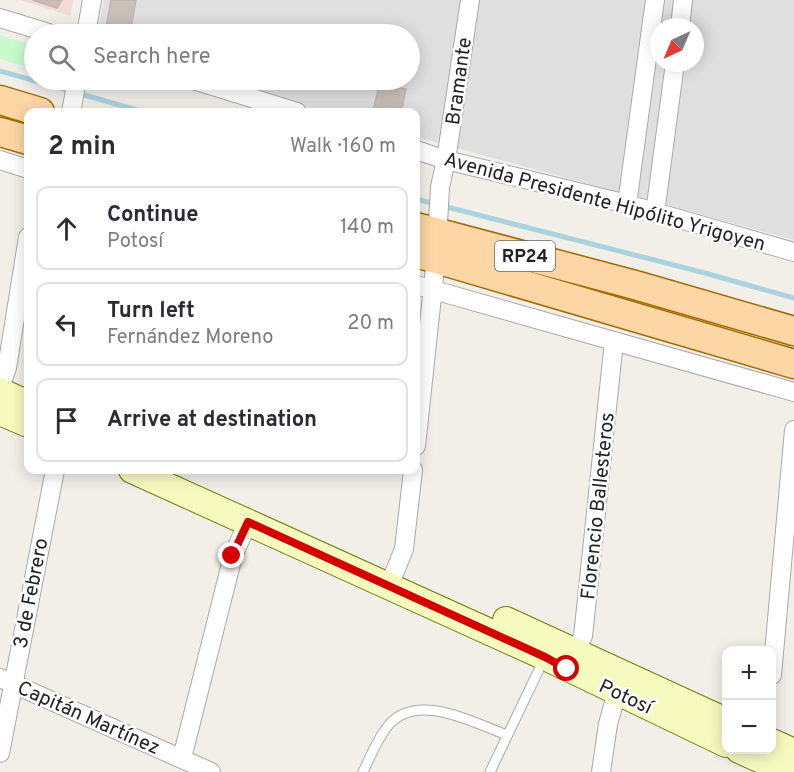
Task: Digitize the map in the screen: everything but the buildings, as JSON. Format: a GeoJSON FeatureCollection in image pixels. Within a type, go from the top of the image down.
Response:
{"type":"FeatureCollection","features":[{"type":"Feature","properties":{"kind":"main road"},"geometry":{"type":"LineString","coordinates":[[0,100],[27,108]]}},
{"type":"Feature","properties":{"kind":"main road"},"geometry":{"type":"LineString","coordinates":[[0,132],[24,139]]}},
{"type":"Feature","properties":{"kind":"main road","name":"RP24"},"geometry":{"type":"LineString","coordinates":[[428,238],[635,285],[794,331]]}},
{"type":"Feature","properties":{"kind":"main road","name":"RP24"},"geometry":{"type":"LineString","coordinates":[[428,238],[794,363]]}},
{"type":"Feature","properties":{"kind":"main road"},"geometry":{"type":"LineString","coordinates":[[0,389],[24,402]]}},
{"type":"Feature","properties":{"kind":"main road"},"geometry":{"type":"LineString","coordinates":[[0,412],[24,422]]}},
{"type":"Feature","properties":{"kind":"main road","name":"Potosí"},"geometry":{"type":"LineString","coordinates":[[141,474],[248,522],[393,578]]}},
{"type":"Feature","properties":{"kind":"main road","name":"Potosí"},"geometry":{"type":"LineString","coordinates":[[182,474],[563,659],[722,719]]}},
{"type":"Feature","properties":{"kind":"main road","name":"Potosí"},"geometry":{"type":"LineString","coordinates":[[563,659],[617,692],[722,742]]}},
{"type":"Feature","properties":{"kind":"main road"},"geometry":{"type":"LineString","coordinates":[[776,751],[794,752]]}},
{"type":"Feature","properties":{"kind":"main road"},"geometry":{"type":"LineString","coordinates":[[762,754],[788,772]]}},
{"type":"Feature","properties":{"kind":"street"},"geometry":{"type":"LineString","coordinates":[[88,24],[92,0]]}},
{"type":"Feature","properties":{"kind":"street","name":"Bramante"},"geometry":{"type":"LineString","coordinates":[[420,367],[428,238],[440,195],[470,0]]}},
{"type":"Feature","properties":{"kind":"street"},"geometry":{"type":"LineString","coordinates":[[627,204],[655,0]]}},
{"type":"Feature","properties":{"kind":"street"},"geometry":{"type":"LineString","coordinates":[[681,18],[683,0]]}},
{"type":"Feature","properties":{"kind":"street"},"geometry":{"type":"LineString","coordinates":[[0,18],[24,25]]}},
{"type":"Feature","properties":{"kind":"street"},"geometry":{"type":"LineString","coordinates":[[655,213],[674,72]]}},
{"type":"Feature","properties":{"kind":"street"},"geometry":{"type":"LineString","coordinates":[[72,108],[75,90]]}},
{"type":"Feature","properties":{"kind":"street"},"geometry":{"type":"LineString","coordinates":[[226,90],[284,108]]}},
{"type":"Feature","properties":{"kind":"street","name":"Avenida Presidente Hipólito Yrigoyen"},"geometry":{"type":"LineString","coordinates":[[420,151],[446,160],[627,204],[794,252]]}},
{"type":"Feature","properties":{"kind":"street"},"geometry":{"type":"LineString","coordinates":[[0,160],[24,168]]}},
{"type":"Feature","properties":{"kind":"street"},"geometry":{"type":"LineString","coordinates":[[0,389],[7,368],[24,262]]}},
{"type":"Feature","properties":{"kind":"street"},"geometry":{"type":"LineString","coordinates":[[424,288],[794,392]]}},
{"type":"Feature","properties":{"kind":"street","name":"Florencio Ballesteros"},"geometry":{"type":"LineString","coordinates":[[563,659],[584,627],[614,341]]}},
{"type":"Feature","properties":{"kind":"street"},"geometry":{"type":"LineString","coordinates":[[774,646],[794,430]]}},
{"type":"Feature","properties":{"kind":"street","name":"3 de Febrero"},"geometry":{"type":"LineString","coordinates":[[0,753],[7,681],[54,474]]}},
{"type":"Feature","properties":{"kind":"street"},"geometry":{"type":"LineString","coordinates":[[393,578],[404,549],[413,474]]}},
{"type":"Feature","properties":{"kind":"street"},"geometry":{"type":"LineString","coordinates":[[182,758],[232,556],[248,522]]}},
{"type":"Feature","properties":{"kind":"street","name":"Capitán Martínez"},"geometry":{"type":"LineString","coordinates":[[7,681],[211,772]]}},
{"type":"Feature","properties":{"kind":"street"},"geometry":{"type":"LineString","coordinates":[[601,772],[608,724],[617,692]]}},
{"type":"Feature","properties":{"kind":"lane"},"geometry":{"type":"LineString","coordinates":[[490,772],[507,735],[563,659]]}},
{"type":"Feature","properties":{"kind":"lane"},"geometry":{"type":"LineString","coordinates":[[363,772],[386,728],[400,714],[440,710],[507,735]]}},
{"type":"Feature","properties":{"kind":"shaded area"},"geometry":{"type":"Polygon","coordinates":[[[20,0],[73,0],[70,16],[20,0]]]}},
{"type":"Feature","properties":{"kind":"shaded area"},"geometry":{"type":"Polygon","coordinates":[[[104,0],[794,0],[794,240],[420,138],[420,108],[312,108],[244,90],[420,90],[420,24],[99,24],[104,0]]]}},
{"type":"Feature","properties":{"kind":"green space"},"geometry":{"type":"Polygon","coordinates":[[[0,35],[24,43],[24,66],[0,59],[0,35]]]}},
{"type":"Feature","properties":{"kind":"waterway"},"geometry":{"type":"LineString","coordinates":[[0,71],[24,78]]}},
{"type":"Feature","properties":{"kind":"waterway"},"geometry":{"type":"LineString","coordinates":[[67,90],[130,108]]}},
{"type":"Feature","properties":{"kind":"waterway"},"geometry":{"type":"LineString","coordinates":[[420,200],[794,298]]}},
{"type":"Feature","properties":{"kind":"route"},"geometry":{"type":"LineString","coordinates":[[232,556],[248,522],[567,669]]}}]}
